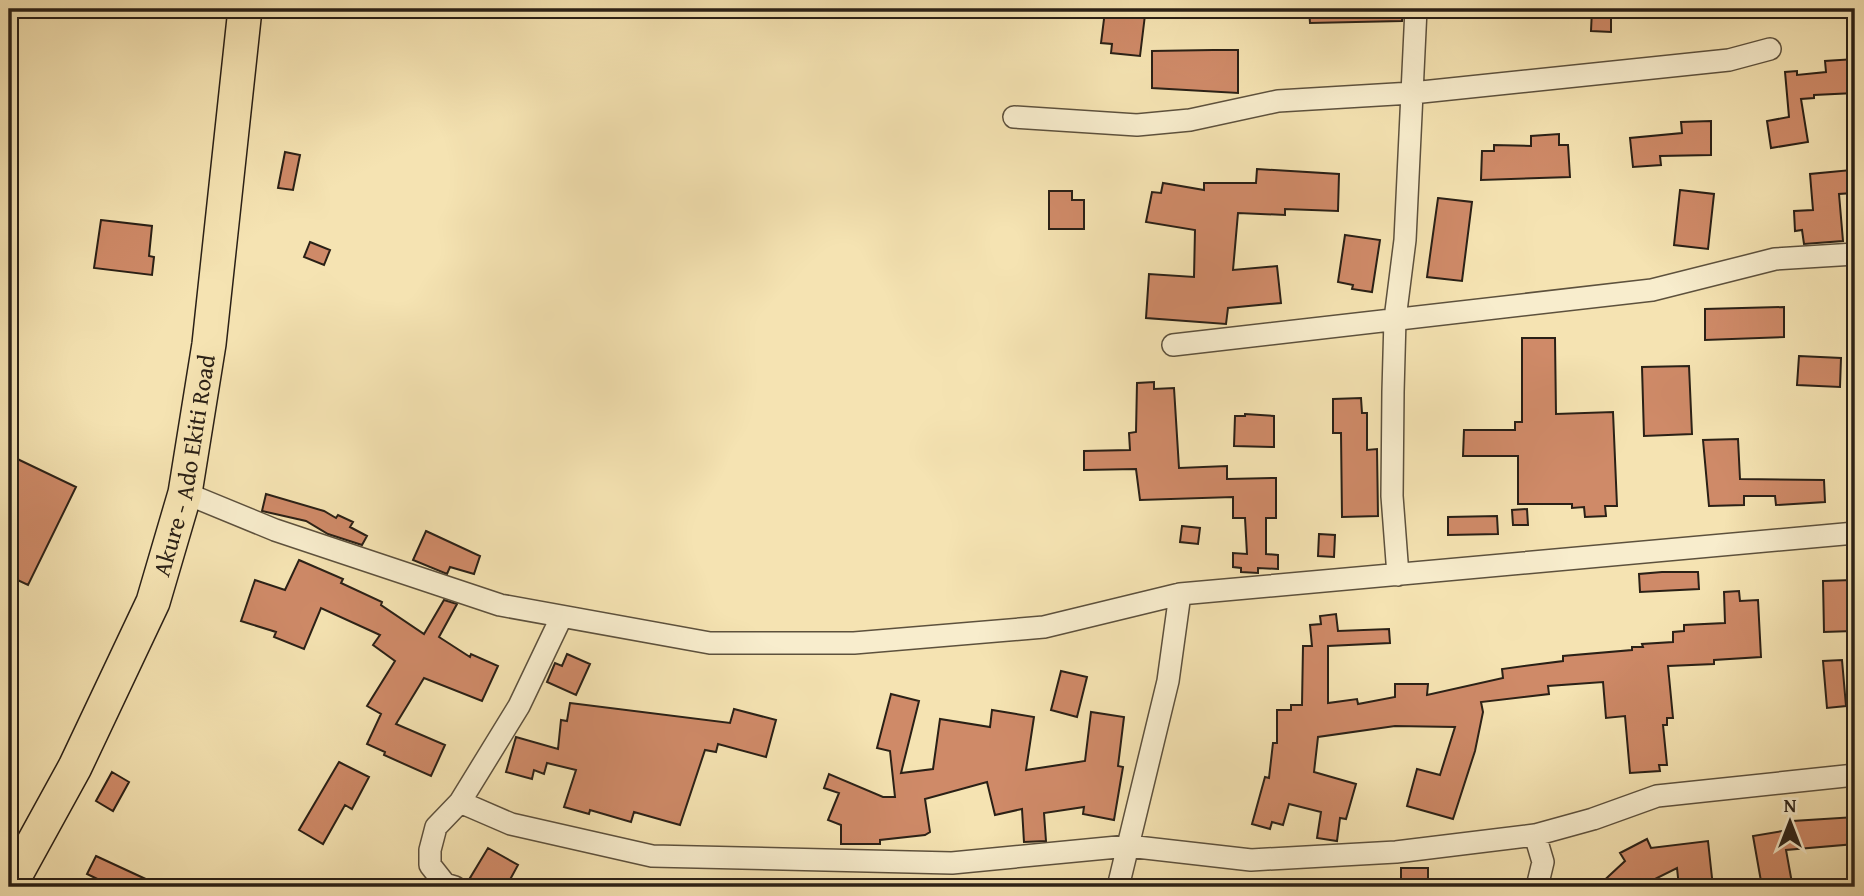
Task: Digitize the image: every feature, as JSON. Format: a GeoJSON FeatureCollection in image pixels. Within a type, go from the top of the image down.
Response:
{"type":"FeatureCollection","features":[{"type":"Feature","properties":{"kind":"main road","name":"Akure - Ado Ekiti Road"},"geometry":{"type":"LineString","coordinates":[[9,887],[75,767],[153,602],[185,493],[209,344],[245,9]]}},
{"type":"Feature","properties":{"kind":"street"},"geometry":{"type":"LineString","coordinates":[[1398,575],[1392,496],[1395,319],[1405,240],[1416,9]]}},
{"type":"Feature","properties":{"kind":"street"},"geometry":{"type":"LineString","coordinates":[[1014,117],[1137,125],[1190,120],[1278,101],[1412,93],[1729,60],[1770,49]]}},
{"type":"Feature","properties":{"kind":"street"},"geometry":{"type":"LineString","coordinates":[[1173,345],[1652,290],[1775,259],[1855,254]]}},
{"type":"Feature","properties":{"kind":"street"},"geometry":{"type":"LineString","coordinates":[[185,493],[275,530],[500,605],[710,643],[854,643],[1044,627],[1180,594],[1855,533]]}},
{"type":"Feature","properties":{"kind":"street"},"geometry":{"type":"LineString","coordinates":[[1118,887],[1168,681],[1180,594]]}},
{"type":"Feature","properties":{"kind":"street"},"geometry":{"type":"LineString","coordinates":[[455,887],[445,884],[430,865],[430,850],[436,827],[460,802],[519,706],[561,618]]}},
{"type":"Feature","properties":{"kind":"street"},"geometry":{"type":"LineString","coordinates":[[460,802],[511,824],[652,856],[952,863],[1128,846],[1251,860],[1395,852],[1535,835],[1593,819],[1657,796],[1855,775]]}},
{"type":"Feature","properties":{"kind":"street"},"geometry":{"type":"LineString","coordinates":[[1535,835],[1543,862],[1537,887]]}},
{"type":"Feature","properties":{"kind":"building"},"geometry":{"type":"Polygon","coordinates":[[[1309,9],[1403,9],[1402,21],[1310,23],[1309,9]]]}},
{"type":"Feature","properties":{"kind":"building"},"geometry":{"type":"Polygon","coordinates":[[[1592,9],[1611,9],[1611,32],[1591,31],[1592,9]]]}},
{"type":"Feature","properties":{"kind":"building"},"geometry":{"type":"Polygon","coordinates":[[[1105,11],[1145,15],[1140,56],[1111,53],[1112,44],[1101,43],[1105,11]]]}},
{"type":"Feature","properties":{"kind":"building"},"geometry":{"type":"Polygon","coordinates":[[[1238,50],[1238,93],[1152,88],[1152,51],[1238,50]]]}},
{"type":"Feature","properties":{"kind":"building"},"geometry":{"type":"Polygon","coordinates":[[[1855,59],[1855,93],[1814,95],[1814,98],[1801,99],[1808,142],[1771,148],[1767,121],[1789,117],[1785,72],[1797,71],[1797,75],[1826,72],[1825,61],[1855,59]]]}},
{"type":"Feature","properties":{"kind":"building"},"geometry":{"type":"Polygon","coordinates":[[[1711,121],[1711,155],[1660,156],[1661,165],[1633,167],[1630,138],[1682,133],[1681,122],[1711,121]]]}},
{"type":"Feature","properties":{"kind":"building"},"geometry":{"type":"Polygon","coordinates":[[[1559,134],[1559,145],[1568,145],[1570,177],[1481,180],[1482,151],[1494,151],[1494,145],[1531,146],[1531,136],[1559,134]]]}},
{"type":"Feature","properties":{"kind":"building"},"geometry":{"type":"Polygon","coordinates":[[[285,152],[300,155],[293,190],[278,188],[285,152]]]}},
{"type":"Feature","properties":{"kind":"building"},"geometry":{"type":"Polygon","coordinates":[[[1257,169],[1339,174],[1338,211],[1285,209],[1285,215],[1238,213],[1233,270],[1277,266],[1281,303],[1228,308],[1226,324],[1146,318],[1149,274],[1194,277],[1195,230],[1146,222],[1152,192],[1161,193],[1163,183],[1204,190],[1204,183],[1256,183],[1257,169]]]}},
{"type":"Feature","properties":{"kind":"building"},"geometry":{"type":"Polygon","coordinates":[[[1851,170],[1853,193],[1839,194],[1843,241],[1804,244],[1802,230],[1795,231],[1794,211],[1813,210],[1810,174],[1851,170]]]}},
{"type":"Feature","properties":{"kind":"building"},"geometry":{"type":"Polygon","coordinates":[[[1680,190],[1714,194],[1708,249],[1674,245],[1680,190]]]}},
{"type":"Feature","properties":{"kind":"building"},"geometry":{"type":"Polygon","coordinates":[[[1049,191],[1072,191],[1072,200],[1084,200],[1084,229],[1049,229],[1049,191]]]}},
{"type":"Feature","properties":{"kind":"building"},"geometry":{"type":"Polygon","coordinates":[[[1438,198],[1472,202],[1462,281],[1427,277],[1438,198]]]}},
{"type":"Feature","properties":{"kind":"building"},"geometry":{"type":"Polygon","coordinates":[[[101,220],[152,226],[149,256],[154,257],[152,275],[94,268],[101,220]]]}},
{"type":"Feature","properties":{"kind":"building"},"geometry":{"type":"Polygon","coordinates":[[[1345,235],[1380,240],[1372,292],[1352,289],[1353,285],[1338,282],[1345,235]]]}},
{"type":"Feature","properties":{"kind":"building"},"geometry":{"type":"Polygon","coordinates":[[[310,242],[330,250],[324,265],[304,257],[310,242]]]}},
{"type":"Feature","properties":{"kind":"building"},"geometry":{"type":"Polygon","coordinates":[[[1784,307],[1784,337],[1705,340],[1705,309],[1784,307]]]}},
{"type":"Feature","properties":{"kind":"building"},"geometry":{"type":"Polygon","coordinates":[[[1522,338],[1555,338],[1556,414],[1613,412],[1617,506],[1605,506],[1606,516],[1585,517],[1584,507],[1572,508],[1572,504],[1518,504],[1518,456],[1463,456],[1464,430],[1515,430],[1515,422],[1522,422],[1522,338]]]}},
{"type":"Feature","properties":{"kind":"building"},"geometry":{"type":"Polygon","coordinates":[[[1799,356],[1841,358],[1840,387],[1797,385],[1799,356]]]}},
{"type":"Feature","properties":{"kind":"building"},"geometry":{"type":"Polygon","coordinates":[[[1689,366],[1692,434],[1644,436],[1642,367],[1689,366]]]}},
{"type":"Feature","properties":{"kind":"building"},"geometry":{"type":"Polygon","coordinates":[[[1154,382],[1154,389],[1174,388],[1179,468],[1227,466],[1227,479],[1276,478],[1276,518],[1266,518],[1266,554],[1278,555],[1278,569],[1258,568],[1258,573],[1241,572],[1241,568],[1233,567],[1233,553],[1247,554],[1245,518],[1233,518],[1233,497],[1140,500],[1136,469],[1084,470],[1084,451],[1130,450],[1129,433],[1136,432],[1137,383],[1154,382]]]}},
{"type":"Feature","properties":{"kind":"building"},"geometry":{"type":"Polygon","coordinates":[[[1361,398],[1362,413],[1367,413],[1367,450],[1377,449],[1378,516],[1342,517],[1341,433],[1333,433],[1333,399],[1361,398]]]}},
{"type":"Feature","properties":{"kind":"building"},"geometry":{"type":"Polygon","coordinates":[[[1235,416],[1274,416],[1274,447],[1234,446],[1235,416]]]}},
{"type":"Feature","properties":{"kind":"building"},"geometry":{"type":"Polygon","coordinates":[[[1738,439],[1740,479],[1824,480],[1825,502],[1776,505],[1775,496],[1744,496],[1744,505],[1709,506],[1703,440],[1738,439]]]}},
{"type":"Feature","properties":{"kind":"building"},"geometry":{"type":"Polygon","coordinates":[[[9,455],[76,487],[28,585],[9,576],[9,455]]]}},
{"type":"Feature","properties":{"kind":"building"},"geometry":{"type":"Polygon","coordinates":[[[266,494],[324,511],[336,518],[338,515],[353,522],[350,527],[367,536],[362,545],[328,534],[306,521],[262,511],[266,494]]]}},
{"type":"Feature","properties":{"kind":"building"},"geometry":{"type":"Polygon","coordinates":[[[1527,509],[1528,525],[1513,525],[1512,510],[1527,509]]]}},
{"type":"Feature","properties":{"kind":"building"},"geometry":{"type":"Polygon","coordinates":[[[1497,516],[1498,534],[1448,535],[1448,517],[1497,516]]]}},
{"type":"Feature","properties":{"kind":"building"},"geometry":{"type":"Polygon","coordinates":[[[1182,526],[1200,528],[1198,544],[1180,542],[1182,526]]]}},
{"type":"Feature","properties":{"kind":"building"},"geometry":{"type":"Polygon","coordinates":[[[426,531],[480,556],[474,574],[450,567],[447,574],[413,560],[426,531]]]}},
{"type":"Feature","properties":{"kind":"building"},"geometry":{"type":"Polygon","coordinates":[[[1319,534],[1335,535],[1334,557],[1318,556],[1319,534]]]}},
{"type":"Feature","properties":{"kind":"building"},"geometry":{"type":"Polygon","coordinates":[[[299,560],[343,579],[341,583],[382,602],[381,605],[424,634],[444,600],[457,604],[439,637],[470,657],[471,654],[498,666],[482,701],[424,678],[396,724],[445,745],[431,776],[384,755],[385,752],[367,744],[381,714],[367,706],[395,661],[373,645],[380,635],[321,608],[304,649],[274,637],[276,632],[241,621],[255,580],[285,590],[299,560]]]}},
{"type":"Feature","properties":{"kind":"building"},"geometry":{"type":"Polygon","coordinates":[[[1698,572],[1699,589],[1640,592],[1639,574],[1698,572]]]}},
{"type":"Feature","properties":{"kind":"building"},"geometry":{"type":"Polygon","coordinates":[[[1852,580],[1852,598],[1855,598],[1853,631],[1824,632],[1823,581],[1852,580]]]}},
{"type":"Feature","properties":{"kind":"building"},"geometry":{"type":"Polygon","coordinates":[[[1739,591],[1740,601],[1758,600],[1761,657],[1714,660],[1714,664],[1668,666],[1673,718],[1667,718],[1667,725],[1663,725],[1667,765],[1659,765],[1660,771],[1630,773],[1625,716],[1606,718],[1603,682],[1548,686],[1549,694],[1481,702],[1483,712],[1475,751],[1453,819],[1407,806],[1417,769],[1440,775],[1455,727],[1395,726],[1318,737],[1314,772],[1356,784],[1346,819],[1340,818],[1337,841],[1317,838],[1321,812],[1289,804],[1283,825],[1272,822],[1270,829],[1252,824],[1265,777],[1269,778],[1273,743],[1277,743],[1277,710],[1291,710],[1291,705],[1302,705],[1303,646],[1312,646],[1310,625],[1321,624],[1320,616],[1336,614],[1338,631],[1389,629],[1390,643],[1328,646],[1328,703],[1357,699],[1358,704],[1395,697],[1395,684],[1428,684],[1427,695],[1503,678],[1502,669],[1563,661],[1563,656],[1632,650],[1632,647],[1643,647],[1642,644],[1673,642],[1673,632],[1684,631],[1684,625],[1725,623],[1724,592],[1739,591]]]}},
{"type":"Feature","properties":{"kind":"building"},"geometry":{"type":"Polygon","coordinates":[[[567,654],[590,664],[576,695],[547,682],[555,663],[562,666],[567,654]]]}},
{"type":"Feature","properties":{"kind":"building"},"geometry":{"type":"Polygon","coordinates":[[[1842,660],[1846,706],[1827,708],[1823,661],[1842,660]]]}},
{"type":"Feature","properties":{"kind":"building"},"geometry":{"type":"Polygon","coordinates":[[[1061,671],[1087,677],[1077,717],[1051,710],[1061,671]]]}},
{"type":"Feature","properties":{"kind":"building"},"geometry":{"type":"Polygon","coordinates":[[[891,694],[919,701],[901,773],[933,769],[940,719],[990,727],[992,710],[1034,717],[1026,770],[1085,761],[1091,712],[1124,717],[1118,766],[1123,767],[1114,820],[1083,814],[1084,807],[1044,813],[1046,841],[1024,842],[1022,809],[995,815],[987,782],[925,799],[930,832],[925,835],[880,840],[880,844],[841,844],[841,825],[828,820],[839,793],[824,788],[829,774],[883,797],[895,797],[890,751],[877,748],[891,694]]]}},
{"type":"Feature","properties":{"kind":"building"},"geometry":{"type":"Polygon","coordinates":[[[570,703],[730,723],[734,709],[776,720],[766,757],[718,744],[716,752],[705,750],[680,825],[634,812],[631,822],[590,810],[589,814],[564,807],[576,770],[547,763],[544,774],[534,770],[532,779],[506,772],[516,737],[558,749],[561,720],[567,721],[570,703]]]}},
{"type":"Feature","properties":{"kind":"building"},"geometry":{"type":"Polygon","coordinates":[[[339,762],[369,777],[352,809],[345,805],[323,844],[299,830],[339,762]]]}},
{"type":"Feature","properties":{"kind":"building"},"geometry":{"type":"Polygon","coordinates":[[[112,772],[129,782],[113,811],[96,801],[112,772]]]}},
{"type":"Feature","properties":{"kind":"building"},"geometry":{"type":"Polygon","coordinates":[[[1855,817],[1855,844],[1786,850],[1792,883],[1762,887],[1753,836],[1794,829],[1793,821],[1855,817]]]}},
{"type":"Feature","properties":{"kind":"building"},"geometry":{"type":"Polygon","coordinates":[[[1647,839],[1651,848],[1708,841],[1713,887],[1679,887],[1677,868],[1639,887],[1597,887],[1625,861],[1620,853],[1647,839]]]}},
{"type":"Feature","properties":{"kind":"building"},"geometry":{"type":"Polygon","coordinates":[[[488,848],[518,865],[506,887],[486,887],[470,878],[488,848]]]}},
{"type":"Feature","properties":{"kind":"building"},"geometry":{"type":"Polygon","coordinates":[[[96,856],[163,887],[114,887],[87,874],[96,856]]]}},
{"type":"Feature","properties":{"kind":"building"},"geometry":{"type":"Polygon","coordinates":[[[1401,868],[1428,868],[1428,886],[1401,886],[1401,868]]]}}]}
